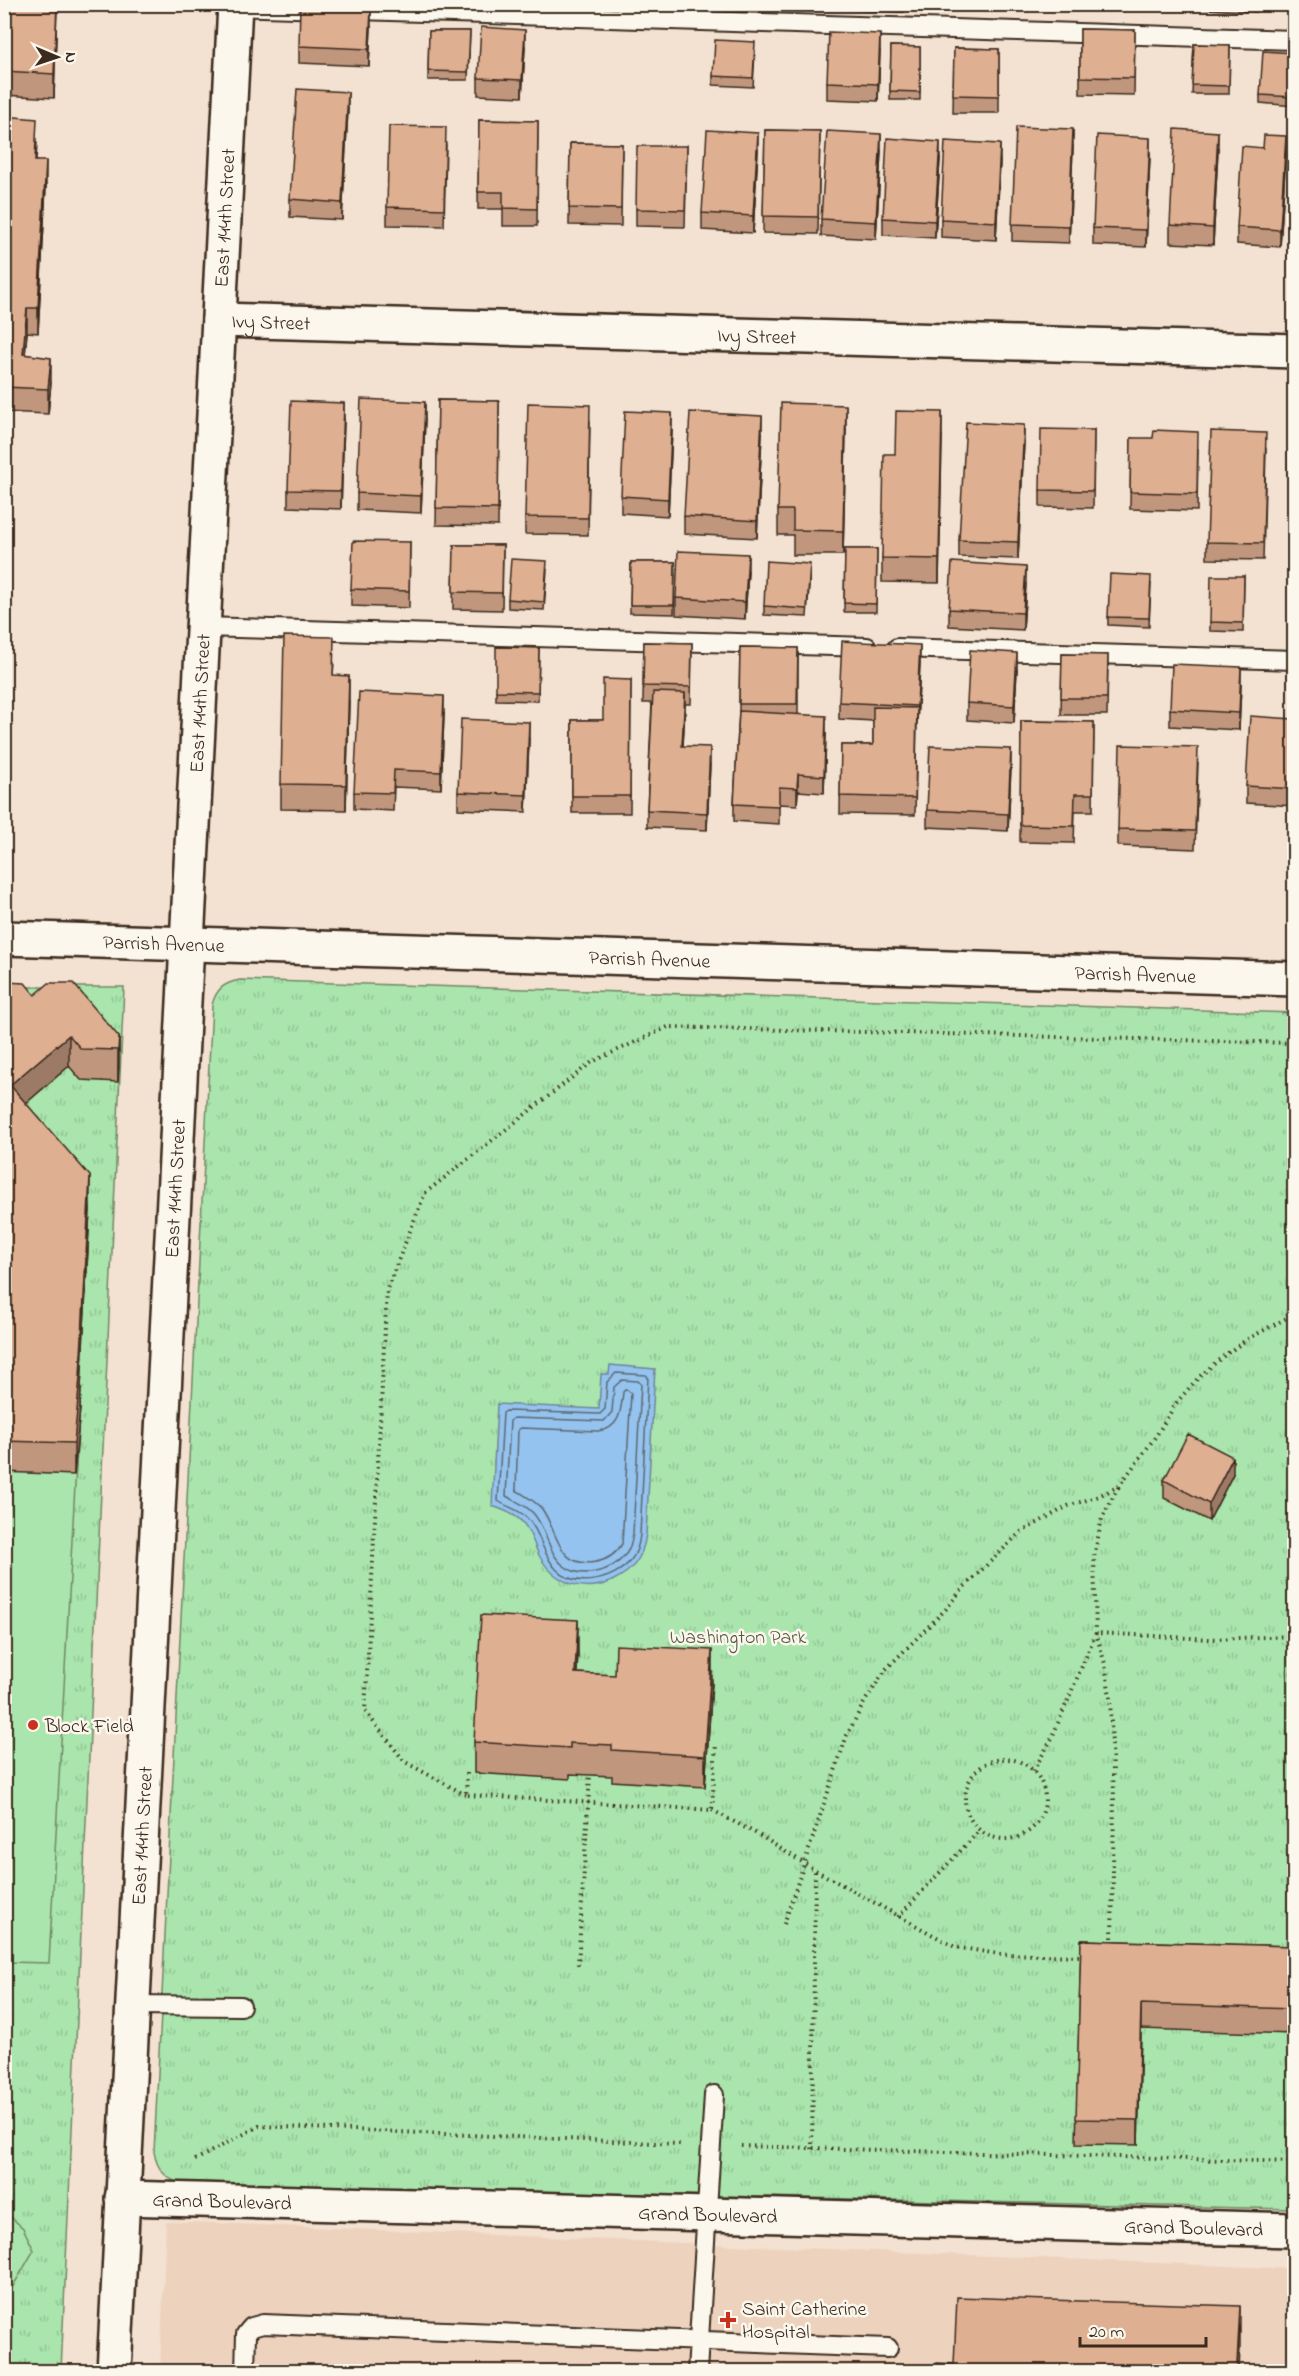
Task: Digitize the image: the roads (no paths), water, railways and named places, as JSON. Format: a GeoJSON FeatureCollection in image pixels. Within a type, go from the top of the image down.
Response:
{"type":"FeatureCollection","features":[{"type":"Feature","properties":{"kind":"street","name":"East 144th Street"},"geometry":{"type":"LineString","coordinates":[[114,2372],[235,5]]}},
{"type":"Feature","properties":{"kind":"street","name":"Ivy Street"},"geometry":{"type":"LineString","coordinates":[[219,320],[1294,351]]}},
{"type":"Feature","properties":{"kind":"street","name":"Parrish Avenue"},"geometry":{"type":"LineString","coordinates":[[4,938],[1294,979]]}},
{"type":"Feature","properties":{"kind":"street","name":"Grand Boulevard"},"geometry":{"type":"LineString","coordinates":[[122,2198],[1294,2230]]}},
{"type":"Feature","properties":{"kind":"lane"},"geometry":{"type":"LineString","coordinates":[[235,5],[1294,40]]}},
{"type":"Feature","properties":{"kind":"lane"},"geometry":{"type":"LineString","coordinates":[[203,627],[1294,660]]}},
{"type":"Feature","properties":{"kind":"lane"},"geometry":{"type":"LineString","coordinates":[[132,2005],[241,2006]]}},
{"type":"Feature","properties":{"kind":"lane"},"geometry":{"type":"LineString","coordinates":[[697,2372],[714,2095]]}},
{"type":"Feature","properties":{"kind":"lane"},"geometry":{"type":"LineString","coordinates":[[245,2372],[246,2334],[252,2327],[262,2324],[888,2348]]}},
{"type":"Feature","properties":{"kind":"water"},"geometry":{"type":"Polygon","coordinates":[[[610,1365],[655,1369],[646,1535],[636,1563],[626,1573],[601,1585],[580,1586],[571,1584],[554,1574],[540,1557],[524,1524],[513,1515],[492,1506],[497,1404],[599,1409],[601,1374],[609,1374],[610,1365]]]}},
{"type":"Feature","properties":{"kind":"place","name":"Block Field"},"geometry":{"type":"Point","coordinates":[33,1725]}},
{"type":"Feature","properties":{"kind":"place","name":"Saint Catherine Hospital"},"geometry":{"type":"Point","coordinates":[728,2320]}},
{"type":"Feature","properties":{"kind":"park label","name":"Washington Park"},"geometry":{"type":"Point","coordinates":[738,1636]}}]}
